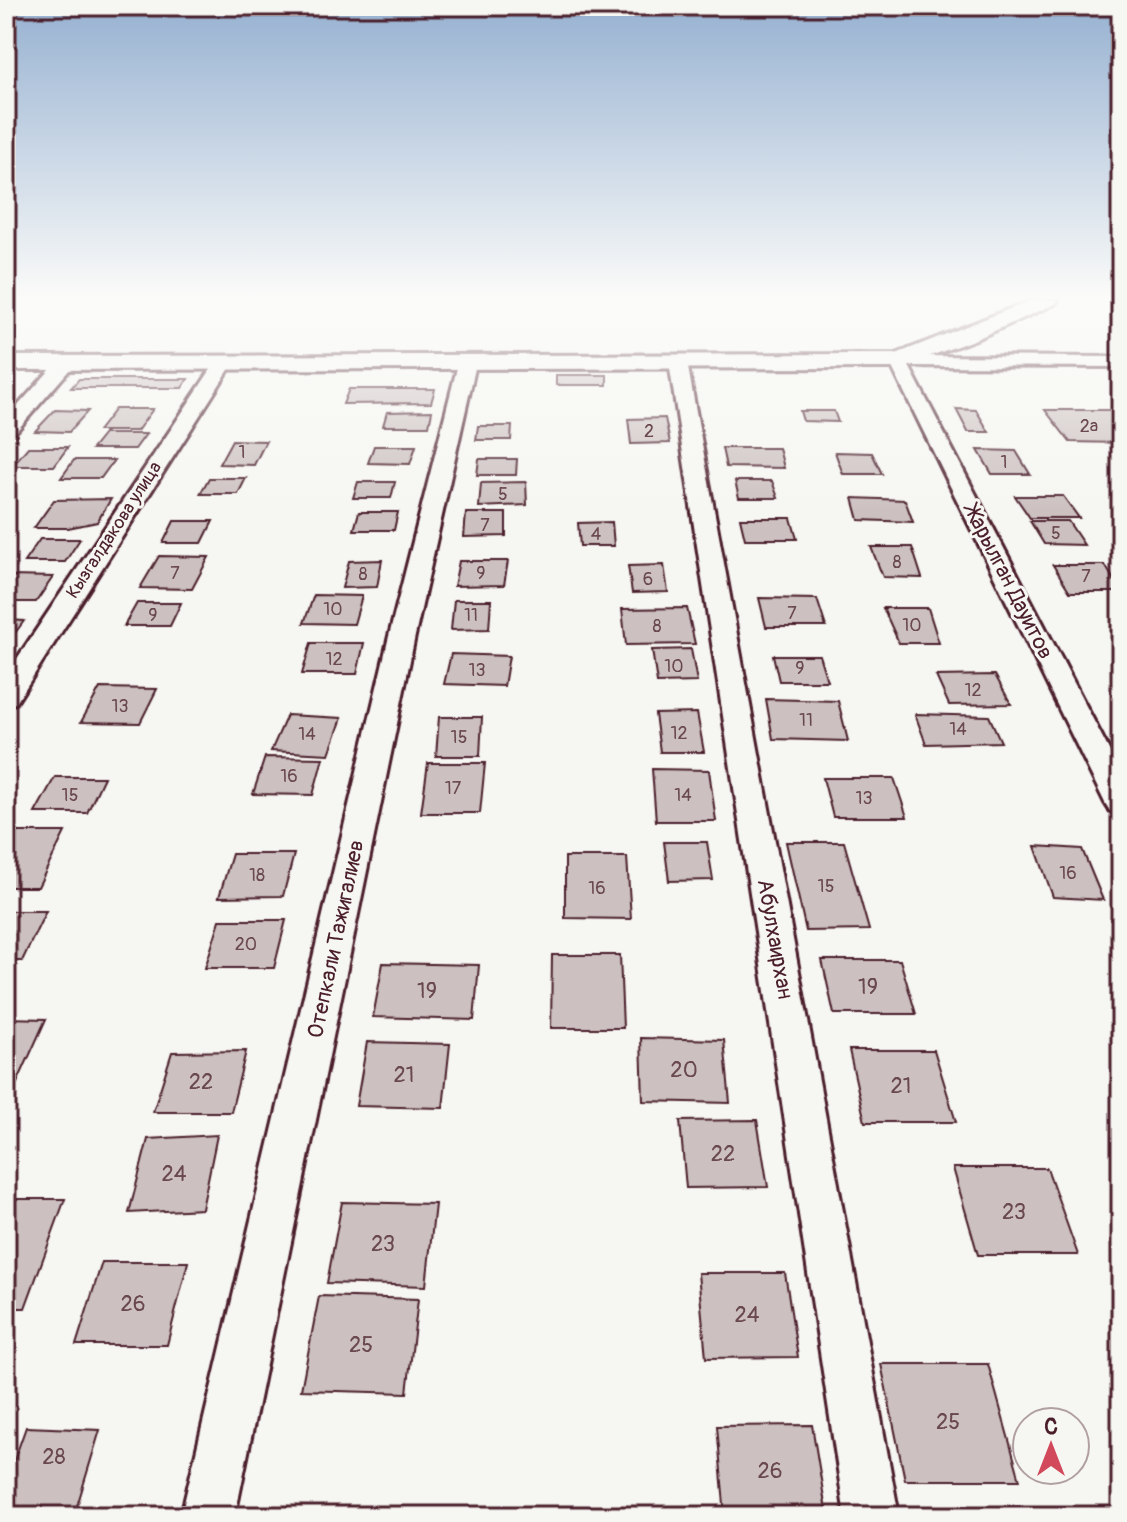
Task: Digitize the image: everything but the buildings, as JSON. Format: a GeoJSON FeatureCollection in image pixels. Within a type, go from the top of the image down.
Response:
{"type":"FeatureCollection","features":[{"type":"Feature","properties":{"kind":"street"},"geometry":{"type":"LineString","coordinates":[[6,431],[59,371]]}},
{"type":"Feature","properties":{"kind":"street","name":"Кызгалдакова улица"},"geometry":{"type":"LineString","coordinates":[[6,696],[219,371]]}},
{"type":"Feature","properties":{"kind":"street","name":"Отепкали Тажигалиев"},"geometry":{"type":"LineString","coordinates":[[208,1516],[402,636],[465,371]]}},
{"type":"Feature","properties":{"kind":"street","name":"Абулхаирхан"},"geometry":{"type":"LineString","coordinates":[[680,371],[872,1516]]}},
{"type":"Feature","properties":{"kind":"street","name":"Жарылган Дауитов"},"geometry":{"type":"LineString","coordinates":[[903,371],[1121,803]]}}]}
